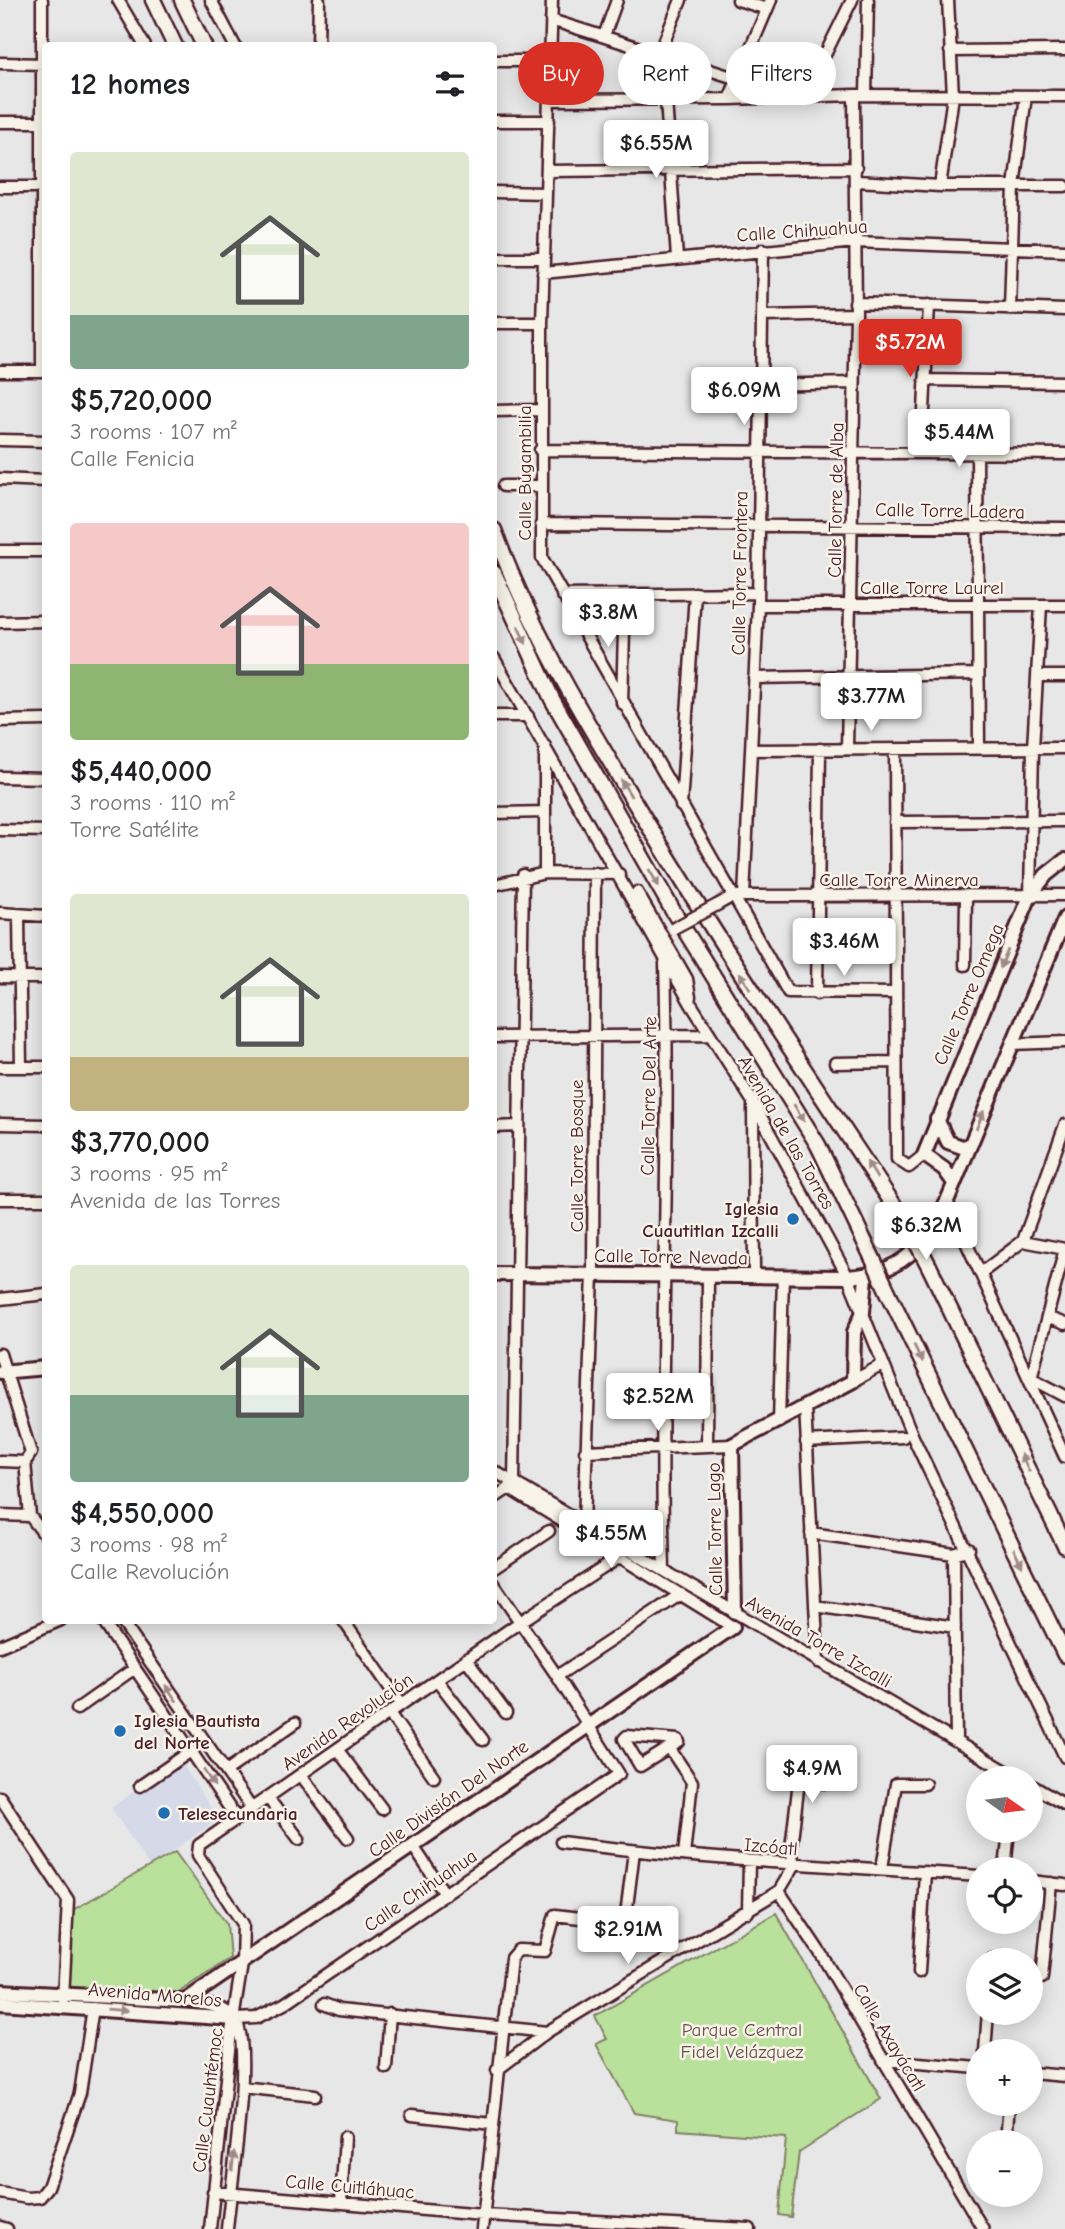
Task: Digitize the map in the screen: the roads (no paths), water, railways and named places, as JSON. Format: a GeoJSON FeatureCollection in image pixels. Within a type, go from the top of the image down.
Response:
{"type":"FeatureCollection","features":[{"type":"Feature","properties":{"kind":"highway"},"geometry":{"type":"LineString","coordinates":[[153,0],[173,42]]}},
{"type":"Feature","properties":{"kind":"highway"},"geometry":{"type":"LineString","coordinates":[[182,0],[202,42]]}},
{"type":"Feature","properties":{"kind":"highway"},"geometry":{"type":"LineString","coordinates":[[497,537],[563,684],[692,899],[909,1227],[1065,1546]]}},
{"type":"Feature","properties":{"kind":"highway"},"geometry":{"type":"LineString","coordinates":[[497,580],[552,699],[673,911],[818,1145],[1065,1655]]}},
{"type":"Feature","properties":{"kind":"main road","name":"Calle Torre Omega"},"geometry":{"type":"LineString","coordinates":[[924,1155],[936,1119],[1030,896],[1046,875],[1065,860]]}},
{"type":"Feature","properties":{"kind":"main road"},"geometry":{"type":"LineString","coordinates":[[954,1184],[1065,918]]}},
{"type":"Feature","properties":{"kind":"main road"},"geometry":{"type":"LineString","coordinates":[[936,1119],[947,1142],[962,1147],[970,1145]]}},
{"type":"Feature","properties":{"kind":"main road"},"geometry":{"type":"LineString","coordinates":[[924,1155],[944,1169],[954,1184]]}},
{"type":"Feature","properties":{"kind":"main road","name":"Calle Torre Nevada"},"geometry":{"type":"LineString","coordinates":[[497,1274],[866,1276],[887,1270],[905,1259],[929,1236],[954,1184]]}},
{"type":"Feature","properties":{"kind":"main road"},"geometry":{"type":"LineString","coordinates":[[732,1445],[853,1381],[854,1332],[863,1312],[866,1276]]}},
{"type":"Feature","properties":{"kind":"main road"},"geometry":{"type":"LineString","coordinates":[[3,1371],[42,1368]]}},
{"type":"Feature","properties":{"kind":"main road","name":"Calle Torre Lago"},"geometry":{"type":"LineString","coordinates":[[732,1445],[735,1612]]}},
{"type":"Feature","properties":{"kind":"main road","name":"Calle División Del Norte"},"geometry":{"type":"LineString","coordinates":[[186,2001],[733,1627]]}},
{"type":"Feature","properties":{"kind":"main road","name":"Avenida Morelos"},"geometry":{"type":"LineString","coordinates":[[0,1991],[63,2000],[93,2008],[235,2019]]}},
{"type":"Feature","properties":{"kind":"main road","name":"Avenida Morelos"},"geometry":{"type":"LineString","coordinates":[[0,2003],[63,2000],[186,2001]]}},
{"type":"Feature","properties":{"kind":"street"},"geometry":{"type":"LineString","coordinates":[[42,0],[43,42]]}},
{"type":"Feature","properties":{"kind":"street"},"geometry":{"type":"LineString","coordinates":[[118,0],[143,42]]}},
{"type":"Feature","properties":{"kind":"street"},"geometry":{"type":"LineString","coordinates":[[222,0],[211,0],[234,42]]}},
{"type":"Feature","properties":{"kind":"street"},"geometry":{"type":"LineString","coordinates":[[318,42],[319,0]]}},
{"type":"Feature","properties":{"kind":"street","name":"Calle Bugambilia"},"geometry":{"type":"LineString","coordinates":[[551,42],[552,0]]}},
{"type":"Feature","properties":{"kind":"street"},"geometry":{"type":"LineString","coordinates":[[604,36],[617,0]]}},
{"type":"Feature","properties":{"kind":"street"},"geometry":{"type":"LineString","coordinates":[[664,42],[681,0]]}},
{"type":"Feature","properties":{"kind":"street"},"geometry":{"type":"LineString","coordinates":[[738,0],[769,4],[753,42]]}},
{"type":"Feature","properties":{"kind":"street"},"geometry":{"type":"LineString","coordinates":[[831,42],[852,0]]}},
{"type":"Feature","properties":{"kind":"street"},"geometry":{"type":"LineString","coordinates":[[866,95],[868,0]]}},
{"type":"Feature","properties":{"kind":"street"},"geometry":{"type":"LineString","coordinates":[[940,187],[953,96],[948,0]]}},
{"type":"Feature","properties":{"kind":"street"},"geometry":{"type":"LineString","coordinates":[[551,20],[622,42]]}},
{"type":"Feature","properties":{"kind":"street"},"geometry":{"type":"LineString","coordinates":[[950,51],[1065,50]]}},
{"type":"Feature","properties":{"kind":"street"},"geometry":{"type":"LineString","coordinates":[[497,61],[518,61]]}},
{"type":"Feature","properties":{"kind":"street"},"geometry":{"type":"LineString","coordinates":[[0,63],[42,64]]}},
{"type":"Feature","properties":{"kind":"street","name":"Calle Torre de Alba"},"geometry":{"type":"LineString","coordinates":[[847,748],[856,314],[854,95]]}},
{"type":"Feature","properties":{"kind":"street"},"geometry":{"type":"LineString","coordinates":[[836,96],[1065,96]]}},
{"type":"Feature","properties":{"kind":"street"},"geometry":{"type":"LineString","coordinates":[[1010,309],[1014,186],[1026,96]]}},
{"type":"Feature","properties":{"kind":"street","name":"Calle Bugambilia"},"geometry":{"type":"LineString","coordinates":[[550,105],[543,258],[540,450],[542,558],[681,807],[739,896],[784,987],[793,994],[817,994]]}},
{"type":"Feature","properties":{"kind":"street"},"geometry":{"type":"LineString","coordinates":[[666,105],[677,258]]}},
{"type":"Feature","properties":{"kind":"street"},"geometry":{"type":"LineString","coordinates":[[497,121],[549,121]]}},
{"type":"Feature","properties":{"kind":"street"},"geometry":{"type":"LineString","coordinates":[[0,122],[42,122]]}},
{"type":"Feature","properties":{"kind":"street"},"geometry":{"type":"LineString","coordinates":[[547,171],[856,169]]}},
{"type":"Feature","properties":{"kind":"street"},"geometry":{"type":"LineString","coordinates":[[856,181],[940,187],[1065,186]]}},
{"type":"Feature","properties":{"kind":"street"},"geometry":{"type":"LineString","coordinates":[[0,187],[42,187]]}},
{"type":"Feature","properties":{"kind":"street"},"geometry":{"type":"LineString","coordinates":[[497,192],[546,193]]}},
{"type":"Feature","properties":{"kind":"street","name":"Calle Chihuahua"},"geometry":{"type":"LineString","coordinates":[[543,273],[763,249],[855,242],[1065,250]]}},
{"type":"Feature","properties":{"kind":"street","name":"Calle Torre Frontera"},"geometry":{"type":"LineString","coordinates":[[739,896],[751,750],[758,605],[763,249]]}},
{"type":"Feature","properties":{"kind":"street"},"geometry":{"type":"LineString","coordinates":[[497,258],[543,258]]}},
{"type":"Feature","properties":{"kind":"street"},"geometry":{"type":"LineString","coordinates":[[855,303],[1065,310]]}},
{"type":"Feature","properties":{"kind":"street"},"geometry":{"type":"LineString","coordinates":[[922,453],[929,305]]}},
{"type":"Feature","properties":{"kind":"street"},"geometry":{"type":"LineString","coordinates":[[762,316],[856,314]]}},
{"type":"Feature","properties":{"kind":"street"},"geometry":{"type":"LineString","coordinates":[[497,323],[542,323]]}},
{"type":"Feature","properties":{"kind":"street"},"geometry":{"type":"LineString","coordinates":[[0,377],[0,371],[42,371]]}},
{"type":"Feature","properties":{"kind":"street"},"geometry":{"type":"LineString","coordinates":[[925,380],[1065,382]]}},
{"type":"Feature","properties":{"kind":"street"},"geometry":{"type":"LineString","coordinates":[[760,385],[854,383]]}},
{"type":"Feature","properties":{"kind":"street"},"geometry":{"type":"LineString","coordinates":[[497,411],[541,410]]}},
{"type":"Feature","properties":{"kind":"street"},"geometry":{"type":"LineString","coordinates":[[0,440],[42,441]]}},
{"type":"Feature","properties":{"kind":"street"},"geometry":{"type":"LineString","coordinates":[[540,450],[1065,454]]}},
{"type":"Feature","properties":{"kind":"street"},"geometry":{"type":"LineString","coordinates":[[977,454],[979,748]]}},
{"type":"Feature","properties":{"kind":"street"},"geometry":{"type":"LineString","coordinates":[[0,479],[42,481]]}},
{"type":"Feature","properties":{"kind":"street"},"geometry":{"type":"LineString","coordinates":[[503,486],[541,486]]}},
{"type":"Feature","properties":{"kind":"street","name":"Calle Torre Ladera"},"geometry":{"type":"LineString","coordinates":[[541,524],[1065,528]]}},
{"type":"Feature","properties":{"kind":"street"},"geometry":{"type":"LineString","coordinates":[[0,551],[42,551]]}},
{"type":"Feature","properties":{"kind":"street"},"geometry":{"type":"LineString","coordinates":[[681,807],[695,593]]}},
{"type":"Feature","properties":{"kind":"street"},"geometry":{"type":"LineString","coordinates":[[562,594],[757,593]]}},
{"type":"Feature","properties":{"kind":"street"},"geometry":{"type":"LineString","coordinates":[[622,704],[625,595]]}},
{"type":"Feature","properties":{"kind":"street","name":"Calle Torre Laurel"},"geometry":{"type":"LineString","coordinates":[[758,605],[1065,605]]}},
{"type":"Feature","properties":{"kind":"street"},"geometry":{"type":"LineString","coordinates":[[1030,896],[1032,748],[1041,605]]}},
{"type":"Feature","properties":{"kind":"street"},"geometry":{"type":"LineString","coordinates":[[0,622],[42,621]]}},
{"type":"Feature","properties":{"kind":"street","name":"Avenida de las Torres"},"geometry":{"type":"LineString","coordinates":[[497,663],[709,1035],[753,1102],[848,1277],[882,1365],[1065,1757]]}},
{"type":"Feature","properties":{"kind":"street"},"geometry":{"type":"LineString","coordinates":[[754,678],[978,674]]}},
{"type":"Feature","properties":{"kind":"street"},"geometry":{"type":"LineString","coordinates":[[1037,676],[1065,676]]}},
{"type":"Feature","properties":{"kind":"street"},"geometry":{"type":"LineString","coordinates":[[497,716],[528,716]]}},
{"type":"Feature","properties":{"kind":"street"},"geometry":{"type":"LineString","coordinates":[[0,721],[42,720]]}},
{"type":"Feature","properties":{"kind":"street"},"geometry":{"type":"LineString","coordinates":[[545,746],[545,873]]}},
{"type":"Feature","properties":{"kind":"street"},"geometry":{"type":"LineString","coordinates":[[751,750],[1065,748]]}},
{"type":"Feature","properties":{"kind":"street"},"geometry":{"type":"LineString","coordinates":[[820,749],[817,994],[896,993]]}},
{"type":"Feature","properties":{"kind":"street"},"geometry":{"type":"LineString","coordinates":[[895,749],[897,1159],[909,1167],[924,1155]]}},
{"type":"Feature","properties":{"kind":"street"},"geometry":{"type":"LineString","coordinates":[[0,777],[42,778]]}},
{"type":"Feature","properties":{"kind":"street"},"geometry":{"type":"LineString","coordinates":[[497,813],[545,812]]}},
{"type":"Feature","properties":{"kind":"street"},"geometry":{"type":"LineString","coordinates":[[895,822],[1065,821]]}},
{"type":"Feature","properties":{"kind":"street"},"geometry":{"type":"LineString","coordinates":[[0,830],[42,831]]}},
{"type":"Feature","properties":{"kind":"street"},"geometry":{"type":"LineString","coordinates":[[497,884],[545,873],[595,873],[621,877],[636,890],[687,979],[691,1004]]}},
{"type":"Feature","properties":{"kind":"street","name":"Calle Torre Bosque"},"geometry":{"type":"LineString","coordinates":[[584,1522],[593,1274],[595,873]]}},
{"type":"Feature","properties":{"kind":"street"},"geometry":{"type":"LineString","coordinates":[[512,1486],[519,1273],[523,876]]}},
{"type":"Feature","properties":{"kind":"street","name":"Calle Torre Minerva"},"geometry":{"type":"LineString","coordinates":[[739,896],[1065,895]]}},
{"type":"Feature","properties":{"kind":"street"},"geometry":{"type":"LineString","coordinates":[[661,935],[739,896]]}},
{"type":"Feature","properties":{"kind":"street"},"geometry":{"type":"LineString","coordinates":[[965,897],[965,965]]}},
{"type":"Feature","properties":{"kind":"street"},"geometry":{"type":"LineString","coordinates":[[0,913],[42,916]]}},
{"type":"Feature","properties":{"kind":"street"},"geometry":{"type":"LineString","coordinates":[[19,915],[21,1067]]}},
{"type":"Feature","properties":{"kind":"street","name":"Calle Torre Del Arte"},"geometry":{"type":"LineString","coordinates":[[664,1570],[660,1448],[667,1035],[665,959]]}},
{"type":"Feature","properties":{"kind":"street"},"geometry":{"type":"LineString","coordinates":[[0,977],[42,978]]}},
{"type":"Feature","properties":{"kind":"street"},"geometry":{"type":"LineString","coordinates":[[497,1037],[709,1035]]}},
{"type":"Feature","properties":{"kind":"street"},"geometry":{"type":"LineString","coordinates":[[1012,1044],[1065,1042]]}},
{"type":"Feature","properties":{"kind":"street"},"geometry":{"type":"LineString","coordinates":[[835,1063],[895,1062]]}},
{"type":"Feature","properties":{"kind":"street"},"geometry":{"type":"LineString","coordinates":[[0,1067],[42,1068]]}},
{"type":"Feature","properties":{"kind":"street"},"geometry":{"type":"LineString","coordinates":[[753,1102],[754,1276]]}},
{"type":"Feature","properties":{"kind":"street"},"geometry":{"type":"LineString","coordinates":[[0,1124],[42,1125]]}},
{"type":"Feature","properties":{"kind":"street"},"geometry":{"type":"LineString","coordinates":[[981,1273],[1023,1241],[1065,1125]]}},
{"type":"Feature","properties":{"kind":"street"},"geometry":{"type":"LineString","coordinates":[[497,1126],[519,1126]]}},
{"type":"Feature","properties":{"kind":"street"},"geometry":{"type":"LineString","coordinates":[[0,1199],[42,1199]]}},
{"type":"Feature","properties":{"kind":"street"},"geometry":{"type":"LineString","coordinates":[[947,1201],[1031,1378],[1065,1457]]}},
{"type":"Feature","properties":{"kind":"street"},"geometry":{"type":"LineString","coordinates":[[1023,1241],[1065,1249],[1049,1318],[1031,1378]]}},
{"type":"Feature","properties":{"kind":"street"},"geometry":{"type":"LineString","coordinates":[[707,1446],[708,1276]]}},
{"type":"Feature","properties":{"kind":"street"},"geometry":{"type":"LineString","coordinates":[[779,1422],[783,1276]]}},
{"type":"Feature","properties":{"kind":"street"},"geometry":{"type":"LineString","coordinates":[[0,1299],[42,1294]]}},
{"type":"Feature","properties":{"kind":"street"},"geometry":{"type":"LineString","coordinates":[[1049,1318],[1065,1324]]}},
{"type":"Feature","properties":{"kind":"street"},"geometry":{"type":"LineString","coordinates":[[0,1354],[28,1459],[30,1516],[42,1532]]}},
{"type":"Feature","properties":{"kind":"street"},"geometry":{"type":"LineString","coordinates":[[853,1381],[882,1365]]}},
{"type":"Feature","properties":{"kind":"street"},"geometry":{"type":"LineString","coordinates":[[1031,1378],[1065,1396]]}},
{"type":"Feature","properties":{"kind":"street"},"geometry":{"type":"LineString","coordinates":[[805,1406],[818,1662]]}},
{"type":"Feature","properties":{"kind":"street"},"geometry":{"type":"LineString","coordinates":[[806,1443],[903,1437]]}},
{"type":"Feature","properties":{"kind":"street"},"geometry":{"type":"LineString","coordinates":[[586,1451],[732,1445]]}},
{"type":"Feature","properties":{"kind":"street"},"geometry":{"type":"LineString","coordinates":[[0,1461],[28,1459]]}},
{"type":"Feature","properties":{"kind":"street","name":"Avenida Torre Izcalli"},"geometry":{"type":"LineString","coordinates":[[497,1474],[512,1486],[584,1522],[997,1766]]}},
{"type":"Feature","properties":{"kind":"street"},"geometry":{"type":"LineString","coordinates":[[497,1496],[512,1486]]}},
{"type":"Feature","properties":{"kind":"street"},"geometry":{"type":"LineString","coordinates":[[512,1486],[733,1627]]}},
{"type":"Feature","properties":{"kind":"street"},"geometry":{"type":"LineString","coordinates":[[0,1515],[30,1516]]}},
{"type":"Feature","properties":{"kind":"street"},"geometry":{"type":"LineString","coordinates":[[497,1567],[549,1531]]}},
{"type":"Feature","properties":{"kind":"street"},"geometry":{"type":"LineString","coordinates":[[811,1533],[954,1554],[969,1549]]}},
{"type":"Feature","properties":{"kind":"street"},"geometry":{"type":"LineString","coordinates":[[954,1554],[956,1742]]}},
{"type":"Feature","properties":{"kind":"street","name":"Avenida Revolución"},"geometry":{"type":"LineString","coordinates":[[242,1964],[243,1924],[197,1850],[200,1845],[466,1659],[620,1557]]}},
{"type":"Feature","properties":{"kind":"street"},"geometry":{"type":"LineString","coordinates":[[497,1588],[589,1724]]}},
{"type":"Feature","properties":{"kind":"street"},"geometry":{"type":"LineString","coordinates":[[558,1676],[681,1594]]}},
{"type":"Feature","properties":{"kind":"street"},"geometry":{"type":"LineString","coordinates":[[815,1606],[955,1628]]}},
{"type":"Feature","properties":{"kind":"street"},"geometry":{"type":"LineString","coordinates":[[0,1646],[52,1624]]}},
{"type":"Feature","properties":{"kind":"street"},"geometry":{"type":"LineString","coordinates":[[105,1624],[237,1819]]}},
{"type":"Feature","properties":{"kind":"street"},"geometry":{"type":"LineString","coordinates":[[124,1624],[252,1809]]}},
{"type":"Feature","properties":{"kind":"street"},"geometry":{"type":"LineString","coordinates":[[346,1624],[401,1704]]}},
{"type":"Feature","properties":{"kind":"street"},"geometry":{"type":"LineString","coordinates":[[126,1656],[139,1647]]}},
{"type":"Feature","properties":{"kind":"street"},"geometry":{"type":"LineString","coordinates":[[466,1659],[506,1713]]}},
{"type":"Feature","properties":{"kind":"street"},"geometry":{"type":"LineString","coordinates":[[77,1709],[135,1668]]}},
{"type":"Feature","properties":{"kind":"street"},"geometry":{"type":"LineString","coordinates":[[437,1679],[483,1740]]}},
{"type":"Feature","properties":{"kind":"street"},"geometry":{"type":"LineString","coordinates":[[389,1713],[434,1776]]}},
{"type":"Feature","properties":{"kind":"street"},"geometry":{"type":"LineString","coordinates":[[226,1772],[295,1723]]}},
{"type":"Feature","properties":{"kind":"street","name":"Calle Chihuahua"},"geometry":{"type":"LineString","coordinates":[[235,2019],[256,2018],[284,2004],[619,1774],[589,1724]]}},
{"type":"Feature","properties":{"kind":"street"},"geometry":{"type":"LineString","coordinates":[[624,1737],[678,1740],[678,1744],[670,1749],[640,1766],[624,1737]]}},
{"type":"Feature","properties":{"kind":"street"},"geometry":{"type":"LineString","coordinates":[[337,1749],[382,1810]]}},
{"type":"Feature","properties":{"kind":"street"},"geometry":{"type":"LineString","coordinates":[[670,1749],[692,1782],[684,1855]]}},
{"type":"Feature","properties":{"kind":"street"},"geometry":{"type":"LineString","coordinates":[[140,1786],[191,1751]]}},
{"type":"Feature","properties":{"kind":"street"},"geometry":{"type":"LineString","coordinates":[[497,2070],[547,2032],[779,1891],[794,1866],[791,1848],[803,1754],[830,1755]]}},
{"type":"Feature","properties":{"kind":"street"},"geometry":{"type":"LineString","coordinates":[[301,1775],[348,1838]]}},
{"type":"Feature","properties":{"kind":"street"},"geometry":{"type":"LineString","coordinates":[[799,1780],[826,1783]]}},
{"type":"Feature","properties":{"kind":"street"},"geometry":{"type":"LineString","coordinates":[[882,1868],[896,1784],[925,1784]]}},
{"type":"Feature","properties":{"kind":"street"},"geometry":{"type":"LineString","coordinates":[[1043,1792],[1065,1805]]}},
{"type":"Feature","properties":{"kind":"street"},"geometry":{"type":"LineString","coordinates":[[0,1797],[68,1900],[63,2000]]}},
{"type":"Feature","properties":{"kind":"street"},"geometry":{"type":"LineString","coordinates":[[268,1798],[299,1839]]}},
{"type":"Feature","properties":{"kind":"street","name":"Izcóatl"},"geometry":{"type":"LineString","coordinates":[[561,1842],[794,1866],[882,1868],[966,1875]]}},
{"type":"Feature","properties":{"kind":"street"},"geometry":{"type":"LineString","coordinates":[[412,1846],[445,1894]]}},
{"type":"Feature","properties":{"kind":"street"},"geometry":{"type":"LineString","coordinates":[[482,2229],[502,2026],[514,1952],[545,1951],[555,1915],[614,1922],[621,1920],[626,1915],[634,1851]]}},
{"type":"Feature","properties":{"kind":"street"},"geometry":{"type":"LineString","coordinates":[[748,1861],[748,1912]]}},
{"type":"Feature","properties":{"kind":"street"},"geometry":{"type":"LineString","coordinates":[[919,1972],[925,1872]]}},
{"type":"Feature","properties":{"kind":"street"},"geometry":{"type":"LineString","coordinates":[[1043,1882],[1065,1885]]}},
{"type":"Feature","properties":{"kind":"street"},"geometry":{"type":"LineString","coordinates":[[1043,1968],[1051,1883]]}},
{"type":"Feature","properties":{"kind":"street","name":"Calle Axayácatl"},"geometry":{"type":"LineString","coordinates":[[779,1891],[983,2229]]}},
{"type":"Feature","properties":{"kind":"street"},"geometry":{"type":"LineString","coordinates":[[235,2019],[242,1964]]}},
{"type":"Feature","properties":{"kind":"street","name":"Avenida Morelos"},"geometry":{"type":"LineString","coordinates":[[186,2001],[222,2008],[235,2019]]}},
{"type":"Feature","properties":{"kind":"street"},"geometry":{"type":"LineString","coordinates":[[324,2004],[336,2010],[547,2032]]}},
{"type":"Feature","properties":{"kind":"street"},"geometry":{"type":"LineString","coordinates":[[0,2193],[27,2199],[40,2197],[48,2187],[80,2093],[93,2008]]}},
{"type":"Feature","properties":{"kind":"street"},"geometry":{"type":"LineString","coordinates":[[386,2068],[390,2014]]}},
{"type":"Feature","properties":{"kind":"street","name":"Calle Cuauhtémoc"},"geometry":{"type":"LineString","coordinates":[[227,2229],[242,2087],[242,2034],[235,2019]]}},
{"type":"Feature","properties":{"kind":"street","name":"Calle Cuauhtémoc"},"geometry":{"type":"LineString","coordinates":[[210,2229],[235,2019]]}},
{"type":"Feature","properties":{"kind":"street"},"geometry":{"type":"LineString","coordinates":[[883,2060],[966,2067]]}},
{"type":"Feature","properties":{"kind":"street"},"geometry":{"type":"LineString","coordinates":[[1043,2074],[1065,2076]]}},
{"type":"Feature","properties":{"kind":"street"},"geometry":{"type":"LineString","coordinates":[[242,2087],[315,2095]]}},
{"type":"Feature","properties":{"kind":"street"},"geometry":{"type":"LineString","coordinates":[[412,2115],[492,2124]]}},
{"type":"Feature","properties":{"kind":"street"},"geometry":{"type":"LineString","coordinates":[[341,2203],[345,2137]]}},
{"type":"Feature","properties":{"kind":"street","name":"Calle Cuitláhuac"},"geometry":{"type":"LineString","coordinates":[[213,2192],[483,2215],[750,2229]]}},
{"type":"Feature","properties":{"kind":"street"},"geometry":{"type":"LineString","coordinates":[[0,2228],[7,2229]]}},
{"type":"Feature","properties":{"kind":"place","name":"Iglesia Cuautitlan Izcalli"},"geometry":{"type":"Point","coordinates":[793,1219]}},
{"type":"Feature","properties":{"kind":"place","name":"Iglesia Bautista del Norte"},"geometry":{"type":"Point","coordinates":[120,1731]}},
{"type":"Feature","properties":{"kind":"place","name":"Telesecundaria"},"geometry":{"type":"Point","coordinates":[164,1813]}},
{"type":"Feature","properties":{"kind":"park label","name":"Parque Central Fidel Velázquez"},"geometry":{"type":"Point","coordinates":[742,2040]}}]}
